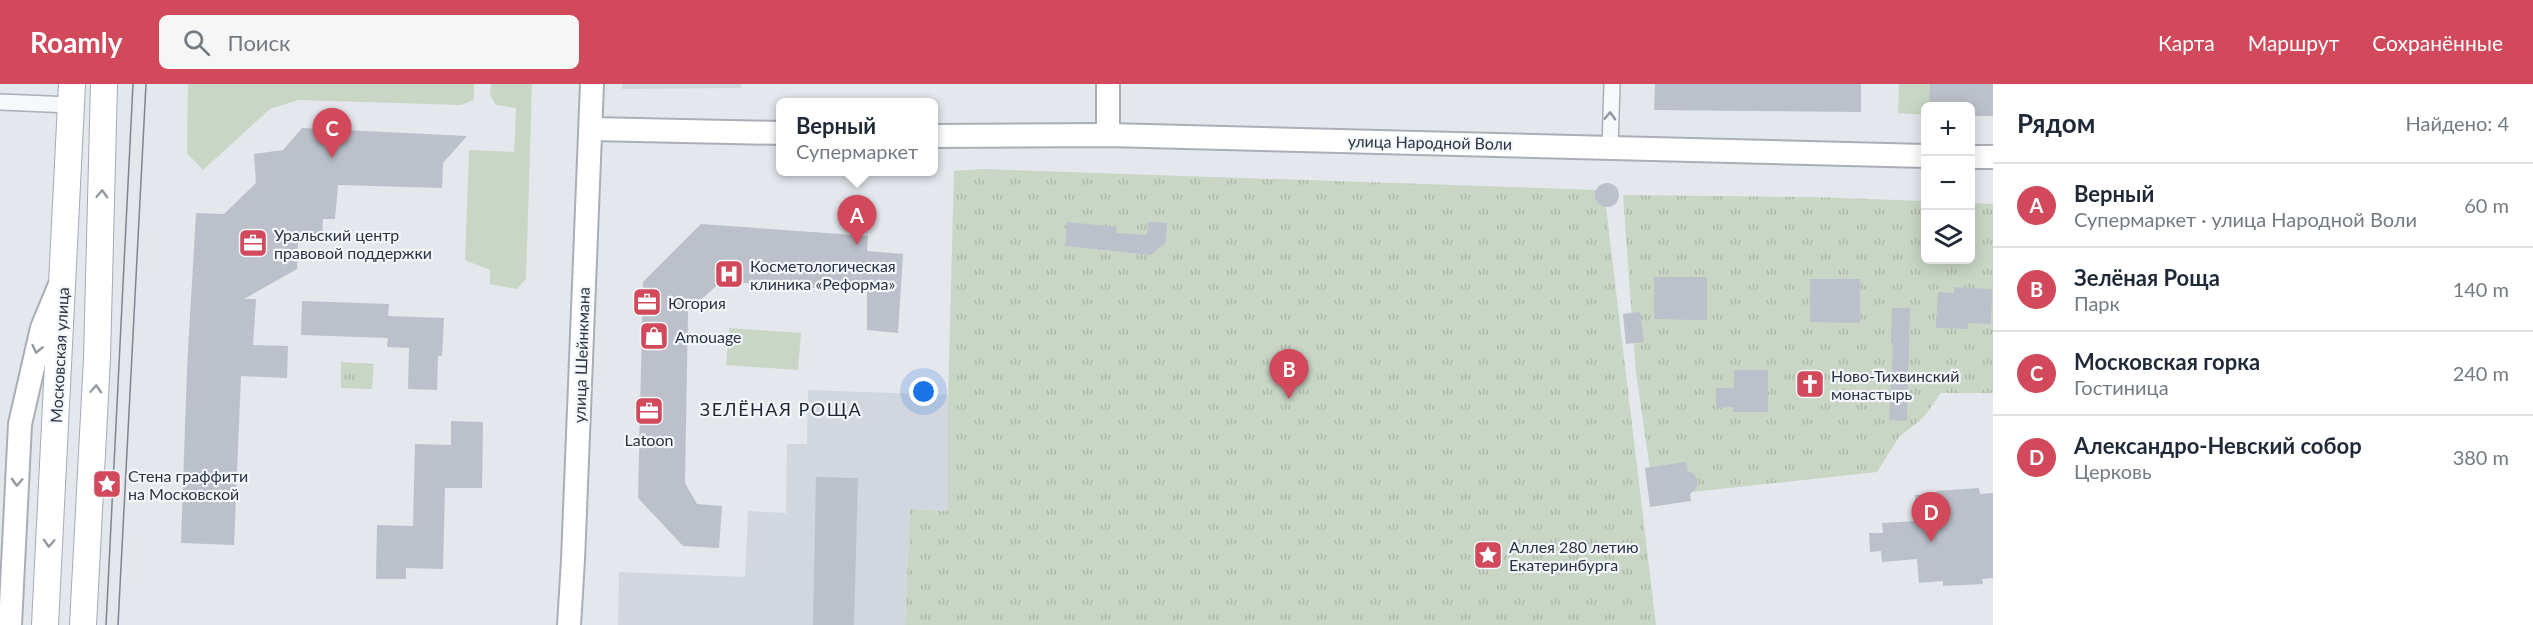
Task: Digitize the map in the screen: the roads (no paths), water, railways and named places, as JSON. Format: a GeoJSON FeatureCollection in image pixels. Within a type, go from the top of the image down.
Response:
{"type":"FeatureCollection","features":[{"type":"Feature","properties":{"kind":"main road"},"geometry":{"type":"LineString","coordinates":[[72,95],[104,95],[93,447],[83,625]]}},
{"type":"Feature","properties":{"kind":"main road","name":"Московская улица"},"geometry":{"type":"LineString","coordinates":[[45,625],[72,95]]}},
{"type":"Feature","properties":{"kind":"street","name":"улица Шейнкмана"},"geometry":{"type":"LineString","coordinates":[[569,625],[592,84]]}},
{"type":"Feature","properties":{"kind":"street"},"geometry":{"type":"LineString","coordinates":[[1108,84],[1108,135]]}},
{"type":"Feature","properties":{"kind":"street"},"geometry":{"type":"LineString","coordinates":[[1610,148],[1612,84]]}},
{"type":"Feature","properties":{"kind":"street"},"geometry":{"type":"LineString","coordinates":[[0,102],[72,95]]}},
{"type":"Feature","properties":{"kind":"street"},"geometry":{"type":"LineString","coordinates":[[591,129],[776,133]]}},
{"type":"Feature","properties":{"kind":"street","name":"улица Народной Воли"},"geometry":{"type":"LineString","coordinates":[[938,136],[1108,135],[1921,156]]}},
{"type":"Feature","properties":{"kind":"street"},"geometry":{"type":"LineString","coordinates":[[1975,157],[1993,158]]}},
{"type":"Feature","properties":{"kind":"street"},"geometry":{"type":"LineString","coordinates":[[10,625],[20,424],[42,328],[64,274]]}},
{"type":"Feature","properties":{"kind":"tram line"},"geometry":{"type":"LineString","coordinates":[[106,625],[133,84]]}},
{"type":"Feature","properties":{"kind":"tram line"},"geometry":{"type":"LineString","coordinates":[[118,625],[146,84]]}},
{"type":"Feature","properties":{"kind":"place","name":"Московская горка"},"geometry":{"type":"Point","coordinates":[332,158]}},
{"type":"Feature","properties":{"kind":"place","name":"Уральский центр правовой поддержки"},"geometry":{"type":"Point","coordinates":[253,243]}},
{"type":"Feature","properties":{"kind":"place","name":"Верный"},"geometry":{"type":"Point","coordinates":[857,245]}},
{"type":"Feature","properties":{"kind":"place","name":"Косметологическая клиника «Реформа»"},"geometry":{"type":"Point","coordinates":[729,274]}},
{"type":"Feature","properties":{"kind":"place","name":"Югория"},"geometry":{"type":"Point","coordinates":[647,302]}},
{"type":"Feature","properties":{"kind":"place","name":"Amouage"},"geometry":{"type":"Point","coordinates":[654,336]}},
{"type":"Feature","properties":{"kind":"place","name":"Ново-Тихвинский монастырь"},"geometry":{"type":"Point","coordinates":[1810,384]}},
{"type":"Feature","properties":{"kind":"place","name":"Зелёная Роща"},"geometry":{"type":"Point","coordinates":[1289,399]}},
{"type":"Feature","properties":{"kind":"place","name":"Latoon"},"geometry":{"type":"Point","coordinates":[649,411]}},
{"type":"Feature","properties":{"kind":"place","name":"Стена граффити на Московской"},"geometry":{"type":"Point","coordinates":[107,484]}},
{"type":"Feature","properties":{"kind":"place","name":"Александро-Невский собор"},"geometry":{"type":"Point","coordinates":[1931,542]}},
{"type":"Feature","properties":{"kind":"place","name":"Аллея 280 летию Екатеринбурга"},"geometry":{"type":"Point","coordinates":[1488,555]}},
{"type":"Feature","properties":{"kind":"district","name":"ЗЕЛЁНАЯ РОЩА"},"geometry":{"type":"Point","coordinates":[781,409]}}]}
